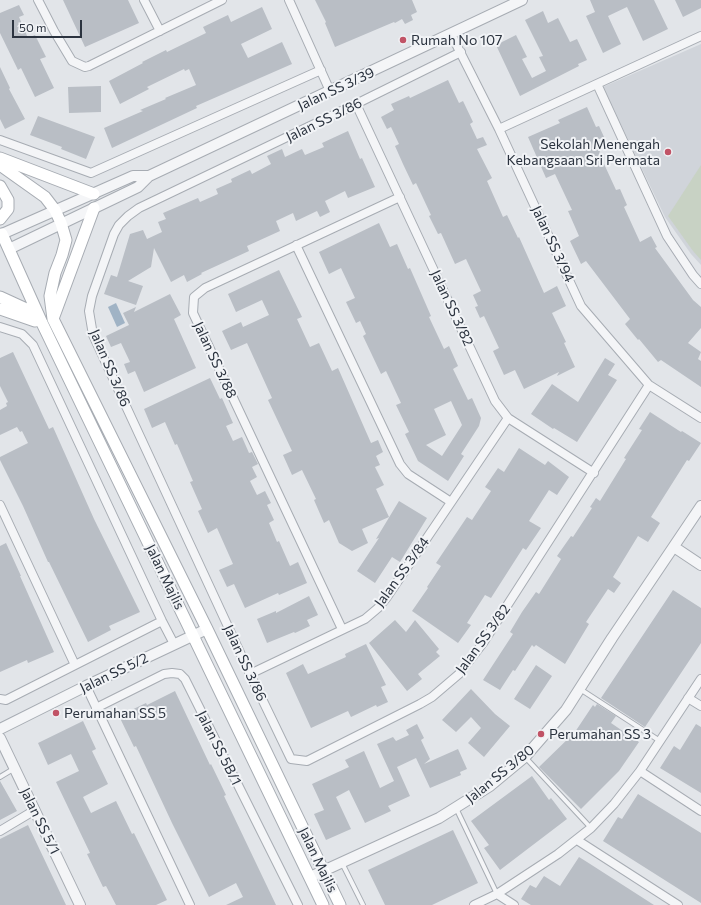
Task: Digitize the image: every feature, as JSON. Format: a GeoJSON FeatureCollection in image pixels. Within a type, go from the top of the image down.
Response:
{"type":"FeatureCollection","features":[{"type":"Feature","properties":{"kind":"main road"},"geometry":{"type":"LineString","coordinates":[[0,158],[94,194]]}},
{"type":"Feature","properties":{"kind":"main road","name":"Jalan Majlis"},"geometry":{"type":"LineString","coordinates":[[0,165],[45,197],[55,210],[61,223],[66,240],[55,273],[50,296],[53,319],[207,629],[340,905]]}},
{"type":"Feature","properties":{"kind":"main road"},"geometry":{"type":"LineString","coordinates":[[0,186],[8,200],[8,209],[0,219]]}},
{"type":"Feature","properties":{"kind":"main road"},"geometry":{"type":"LineString","coordinates":[[53,319],[94,208]]}},
{"type":"Feature","properties":{"kind":"main road","name":"Jalan Majlis"},"geometry":{"type":"LineString","coordinates":[[1,234],[4,251],[42,323],[323,905]]}},
{"type":"Feature","properties":{"kind":"main road"},"geometry":{"type":"LineString","coordinates":[[0,297],[24,308],[42,323]]}},
{"type":"Feature","properties":{"kind":"main road"},"geometry":{"type":"LineString","coordinates":[[0,309],[42,323]]}},
{"type":"Feature","properties":{"kind":"street"},"geometry":{"type":"LineString","coordinates":[[38,0],[72,61],[81,66],[89,66],[222,0]]}},
{"type":"Feature","properties":{"kind":"street"},"geometry":{"type":"LineString","coordinates":[[144,0],[160,31]]}},
{"type":"Feature","properties":{"kind":"street"},"geometry":{"type":"LineString","coordinates":[[289,0],[330,91]]}},
{"type":"Feature","properties":{"kind":"street","name":"Jalan SS 3/39"},"geometry":{"type":"LineString","coordinates":[[4,251],[138,187],[149,176],[522,0]]}},
{"type":"Feature","properties":{"kind":"street","name":"Jalan SS 3/94"},"geometry":{"type":"LineString","coordinates":[[451,34],[499,129],[581,306],[649,385],[701,418]]}},
{"type":"Feature","properties":{"kind":"street"},"geometry":{"type":"LineString","coordinates":[[499,129],[701,36]]}},
{"type":"Feature","properties":{"kind":"street","name":"Jalan SS 3/86"},"geometry":{"type":"LineString","coordinates":[[301,761],[291,759],[93,335],[89,311],[92,296],[114,234],[119,225],[139,208],[461,52]]}},
{"type":"Feature","properties":{"kind":"street"},"geometry":{"type":"LineString","coordinates":[[0,140],[91,173],[321,70]]}},
{"type":"Feature","properties":{"kind":"street"},"geometry":{"type":"LineString","coordinates":[[597,84],[667,236],[701,284]]}},
{"type":"Feature","properties":{"kind":"street","name":"Jalan SS 3/82"},"geometry":{"type":"LineString","coordinates":[[356,104],[496,401],[508,418],[594,473]]}},
{"type":"Feature","properties":{"kind":"street","name":"Jalan SS 3/39"},"geometry":{"type":"LineString","coordinates":[[1,234],[133,176],[149,176]]}},
{"type":"Feature","properties":{"kind":"street","name":"Jalan SS 3/88"},"geometry":{"type":"LineString","coordinates":[[342,630],[193,313],[194,297],[204,288],[400,197]]}},
{"type":"Feature","properties":{"kind":"street"},"geometry":{"type":"LineString","coordinates":[[296,245],[400,464],[408,474],[451,502]]}},
{"type":"Feature","properties":{"kind":"street"},"geometry":{"type":"LineString","coordinates":[[0,327],[22,334],[33,345],[174,644]]}},
{"type":"Feature","properties":{"kind":"street","name":"Jalan SS 3/82"},"geometry":{"type":"LineString","coordinates":[[301,761],[307,761],[420,704],[432,697],[459,674],[483,643],[594,473],[649,385]]}},
{"type":"Feature","properties":{"kind":"street","name":"Jalan SS 3/84"},"geometry":{"type":"LineString","coordinates":[[250,674],[365,619],[378,608],[387,598],[508,418]]}},
{"type":"Feature","properties":{"kind":"street"},"geometry":{"type":"LineString","coordinates":[[0,505],[76,665]]}},
{"type":"Feature","properties":{"kind":"street","name":"Jalan SS 3/80"},"geometry":{"type":"LineString","coordinates":[[310,877],[439,818],[490,786],[525,757],[566,710],[612,638],[701,506]]}},
{"type":"Feature","properties":{"kind":"street"},"geometry":{"type":"LineString","coordinates":[[674,547],[701,565]]}},
{"type":"Feature","properties":{"kind":"street"},"geometry":{"type":"LineString","coordinates":[[0,700],[6,700],[162,621]]}},
{"type":"Feature","properties":{"kind":"street","name":"Jalan SS 5/2"},"geometry":{"type":"LineString","coordinates":[[0,729],[86,686],[207,629]]}},
{"type":"Feature","properties":{"kind":"street","name":"Jalan SS 5B/1"},"geometry":{"type":"LineString","coordinates":[[96,708],[164,674],[180,674],[185,679],[298,905]]}},
{"type":"Feature","properties":{"kind":"street"},"geometry":{"type":"LineString","coordinates":[[474,905],[497,894],[558,854],[591,828],[614,804],[640,771],[701,679]]}},
{"type":"Feature","properties":{"kind":"street"},"geometry":{"type":"LineString","coordinates":[[86,686],[190,905]]}},
{"type":"Feature","properties":{"kind":"street"},"geometry":{"type":"LineString","coordinates":[[688,698],[701,706]]}},
{"type":"Feature","properties":{"kind":"street","name":"Jalan SS 5/1"},"geometry":{"type":"LineString","coordinates":[[0,738],[80,905]]}},
{"type":"Feature","properties":{"kind":"street"},"geometry":{"type":"LineString","coordinates":[[640,771],[701,810]]}},
{"type":"Feature","properties":{"kind":"street"},"geometry":{"type":"LineString","coordinates":[[0,831],[35,810]]}},
{"type":"Feature","properties":{"kind":"street"},"geometry":{"type":"LineString","coordinates":[[577,840],[678,905]]}},
{"type":"Feature","properties":{"kind":"street"},"geometry":{"type":"LineString","coordinates":[[497,894],[514,905]]}},
{"type":"Feature","properties":{"kind":"lane"},"geometry":{"type":"LineString","coordinates":[[580,689],[660,741]]}},
{"type":"Feature","properties":{"kind":"lane"},"geometry":{"type":"LineString","coordinates":[[525,757],[591,828]]}},
{"type":"Feature","properties":{"kind":"lane"},"geometry":{"type":"LineString","coordinates":[[0,777],[15,768]]}},
{"type":"Feature","properties":{"kind":"lane"},"geometry":{"type":"LineString","coordinates":[[456,808],[497,894]]}},
{"type":"Feature","properties":{"kind":"lane"},"geometry":{"type":"LineString","coordinates":[[342,863],[364,905]]}},
{"type":"Feature","properties":{"kind":"shaded area","name":"Sekolah Menengah Kebangsaan Sri Permata"},"geometry":{"type":"Polygon","coordinates":[[[701,44],[701,265],[691,254],[665,217],[603,87],[701,44]]]}},
{"type":"Feature","properties":{"kind":"green space"},"geometry":{"type":"Polygon","coordinates":[[[701,165],[701,260],[668,216],[701,165]]]}},
{"type":"Feature","properties":{"kind":"water"},"geometry":{"type":"Polygon","coordinates":[[[116,303],[125,323],[117,327],[108,307],[116,303]]]}},
{"type":"Feature","properties":{"kind":"building"},"geometry":{"type":"Polygon","coordinates":[[[63,0],[128,0],[139,23],[85,47],[63,0]]]}},
{"type":"Feature","properties":{"kind":"building"},"geometry":{"type":"Polygon","coordinates":[[[315,0],[412,0],[417,12],[411,15],[413,20],[405,24],[402,19],[335,47],[325,23],[326,22],[315,0]]]}},
{"type":"Feature","properties":{"kind":"building"},"geometry":{"type":"Polygon","coordinates":[[[590,0],[654,0],[668,29],[643,41],[627,7],[608,16],[621,44],[603,53],[586,16],[595,12],[590,0]]]}},
{"type":"Feature","properties":{"kind":"building"},"geometry":{"type":"Polygon","coordinates":[[[675,0],[701,0],[701,8],[683,17],[675,0]]]}},
{"type":"Feature","properties":{"kind":"building"},"geometry":{"type":"Polygon","coordinates":[[[19,5],[24,15],[19,17],[28,38],[35,35],[46,57],[40,59],[54,88],[35,97],[21,68],[18,70],[0,33],[0,13],[19,5]]]}},
{"type":"Feature","properties":{"kind":"building"},"geometry":{"type":"Polygon","coordinates":[[[262,7],[272,29],[241,44],[248,58],[282,42],[292,64],[196,106],[197,108],[112,148],[104,128],[143,111],[140,110],[166,99],[165,98],[196,85],[189,69],[185,71],[184,69],[147,87],[149,89],[120,104],[109,81],[166,50],[167,52],[206,33],[203,27],[228,15],[231,22],[262,7]]]}},
{"type":"Feature","properties":{"kind":"building"},"geometry":{"type":"Polygon","coordinates":[[[543,11],[548,23],[558,18],[570,42],[577,39],[587,60],[578,64],[579,66],[520,96],[496,45],[516,35],[527,57],[522,59],[532,78],[546,71],[539,57],[543,56],[525,20],[543,11]]]}},
{"type":"Feature","properties":{"kind":"building"},"geometry":{"type":"Polygon","coordinates":[[[0,67],[10,88],[9,89],[25,119],[5,129],[0,119],[0,67]]]}},
{"type":"Feature","properties":{"kind":"building"},"geometry":{"type":"Polygon","coordinates":[[[448,80],[459,103],[463,101],[473,122],[470,124],[477,139],[483,137],[487,145],[477,149],[492,178],[487,181],[503,217],[507,215],[518,238],[519,237],[544,293],[557,286],[566,306],[552,313],[566,342],[564,343],[575,367],[557,376],[559,372],[524,389],[515,370],[504,375],[493,351],[499,348],[484,316],[480,318],[475,307],[478,306],[473,295],[481,291],[466,259],[455,264],[441,233],[438,234],[429,216],[431,215],[416,183],[413,185],[403,164],[395,146],[399,144],[391,127],[387,129],[381,117],[394,110],[391,104],[409,96],[410,98],[448,80]]]}},
{"type":"Feature","properties":{"kind":"building"},"geometry":{"type":"Polygon","coordinates":[[[101,86],[101,112],[69,113],[68,87],[101,86]]]}},
{"type":"Feature","properties":{"kind":"building"},"geometry":{"type":"Polygon","coordinates":[[[587,107],[596,127],[599,126],[604,137],[595,141],[600,152],[599,153],[616,190],[620,189],[627,205],[624,207],[640,242],[651,236],[657,247],[655,248],[693,300],[701,307],[701,328],[688,343],[701,352],[698,359],[701,361],[701,387],[661,360],[658,362],[639,339],[638,340],[625,324],[630,319],[586,261],[581,264],[570,241],[579,236],[568,211],[572,210],[555,174],[546,178],[528,137],[560,123],[558,120],[587,107]]]}},
{"type":"Feature","properties":{"kind":"building"},"geometry":{"type":"Polygon","coordinates":[[[38,116],[95,137],[86,159],[61,149],[62,147],[30,135],[38,116]]]}},
{"type":"Feature","properties":{"kind":"building"},"geometry":{"type":"Polygon","coordinates":[[[348,131],[360,159],[362,158],[375,187],[348,198],[345,191],[325,201],[330,212],[320,217],[317,211],[296,221],[293,213],[276,221],[280,231],[247,246],[249,251],[201,273],[202,274],[187,282],[184,275],[171,282],[154,248],[151,267],[128,281],[143,286],[136,305],[104,294],[111,275],[117,277],[130,234],[143,230],[147,239],[162,232],[158,222],[166,219],[163,213],[198,198],[200,202],[218,194],[216,189],[232,182],[231,179],[250,170],[252,174],[271,164],[267,156],[282,149],[285,157],[302,149],[305,155],[324,147],[322,143],[348,131]]]}},
{"type":"Feature","properties":{"kind":"building"},"geometry":{"type":"Polygon","coordinates":[[[379,223],[390,247],[397,244],[408,269],[410,268],[431,316],[429,317],[444,349],[449,346],[458,366],[453,369],[468,400],[472,398],[481,418],[479,426],[461,454],[464,456],[448,481],[418,461],[405,434],[409,432],[396,405],[401,403],[386,371],[381,374],[363,336],[366,334],[360,321],[356,323],[346,302],[355,298],[341,268],[329,274],[319,252],[379,223]],[[451,401],[434,409],[446,435],[426,445],[442,456],[462,425],[451,401]]]}},
{"type":"Feature","properties":{"kind":"building"},"geometry":{"type":"Polygon","coordinates":[[[279,270],[302,317],[297,319],[310,347],[319,343],[332,371],[338,368],[371,443],[378,440],[383,452],[376,456],[380,465],[375,467],[384,485],[376,489],[389,517],[362,529],[368,543],[352,551],[339,543],[329,520],[324,523],[314,500],[316,499],[302,470],[292,475],[283,455],[292,451],[268,400],[272,398],[247,343],[231,350],[222,331],[241,322],[243,327],[269,315],[262,300],[236,312],[228,294],[279,270]]]}},
{"type":"Feature","properties":{"kind":"building"},"geometry":{"type":"Polygon","coordinates":[[[170,294],[181,315],[174,319],[196,368],[144,392],[135,371],[128,374],[124,364],[130,362],[121,343],[111,347],[106,336],[129,325],[123,313],[136,307],[134,312],[170,294]]]}},
{"type":"Feature","properties":{"kind":"building"},"geometry":{"type":"Polygon","coordinates":[[[13,352],[49,429],[53,427],[94,519],[140,612],[109,626],[111,630],[88,642],[0,460],[0,457],[28,443],[22,431],[20,432],[17,427],[0,435],[0,410],[7,406],[6,403],[8,402],[0,386],[0,358],[13,352]]]}},
{"type":"Feature","properties":{"kind":"building"},"geometry":{"type":"Polygon","coordinates":[[[605,358],[615,364],[608,375],[617,380],[577,442],[554,428],[553,429],[531,414],[552,384],[578,402],[605,358]]]}},
{"type":"Feature","properties":{"kind":"building"},"geometry":{"type":"Polygon","coordinates":[[[210,378],[220,399],[222,398],[233,423],[226,426],[233,441],[242,437],[249,453],[252,452],[258,464],[252,467],[257,477],[250,481],[257,495],[265,491],[271,503],[267,505],[274,520],[269,523],[277,542],[279,541],[290,566],[298,562],[307,583],[279,595],[278,593],[245,608],[234,584],[227,587],[219,570],[233,564],[217,528],[208,533],[198,511],[202,509],[190,482],[193,481],[177,444],[175,445],[165,422],[152,428],[144,409],[210,378]]]}},
{"type":"Feature","properties":{"kind":"building"},"geometry":{"type":"Polygon","coordinates":[[[650,412],[701,443],[689,461],[687,460],[651,517],[660,523],[648,542],[638,536],[613,577],[621,583],[614,593],[608,589],[586,622],[589,624],[565,664],[536,645],[534,647],[532,645],[515,671],[513,670],[500,690],[483,680],[513,634],[510,632],[522,612],[536,592],[539,594],[561,559],[557,556],[571,536],[573,537],[592,508],[590,507],[596,498],[600,501],[626,459],[624,458],[642,430],[639,429],[650,412]]]}},
{"type":"Feature","properties":{"kind":"building"},"geometry":{"type":"Polygon","coordinates":[[[519,448],[545,465],[548,461],[569,477],[557,495],[549,490],[529,521],[541,528],[526,550],[523,548],[491,598],[485,595],[467,623],[471,625],[458,643],[412,611],[441,566],[436,563],[467,517],[472,520],[491,491],[485,487],[498,468],[504,472],[519,448]]]}},
{"type":"Feature","properties":{"kind":"building"},"geometry":{"type":"Polygon","coordinates":[[[399,501],[427,518],[400,562],[392,557],[375,583],[357,571],[379,538],[376,539],[399,501]]]}},
{"type":"Feature","properties":{"kind":"building"},"geometry":{"type":"Polygon","coordinates":[[[6,543],[54,652],[28,663],[27,660],[0,672],[0,546],[6,543]]]}},
{"type":"Feature","properties":{"kind":"building"},"geometry":{"type":"Polygon","coordinates":[[[673,590],[701,608],[701,643],[645,727],[601,698],[673,590]]]}},
{"type":"Feature","properties":{"kind":"building"},"geometry":{"type":"Polygon","coordinates":[[[309,596],[318,615],[307,620],[310,626],[267,643],[257,619],[276,611],[276,613],[309,596]]]}},
{"type":"Feature","properties":{"kind":"building"},"geometry":{"type":"Polygon","coordinates":[[[395,620],[406,632],[415,620],[439,649],[436,652],[440,656],[418,674],[422,679],[407,691],[369,643],[395,620]]]}},
{"type":"Feature","properties":{"kind":"building"},"geometry":{"type":"Polygon","coordinates":[[[366,644],[386,685],[381,687],[388,702],[377,707],[376,705],[351,717],[348,711],[311,728],[286,673],[303,664],[308,674],[346,657],[345,654],[366,644]]]}},
{"type":"Feature","properties":{"kind":"building"},"geometry":{"type":"Polygon","coordinates":[[[536,665],[552,676],[530,709],[514,699],[536,665]]]}},
{"type":"Feature","properties":{"kind":"building"},"geometry":{"type":"Polygon","coordinates":[[[471,689],[495,714],[510,726],[484,757],[468,743],[481,728],[471,717],[456,732],[442,720],[471,689]]]}},
{"type":"Feature","properties":{"kind":"building"},"geometry":{"type":"Polygon","coordinates":[[[175,691],[226,795],[224,796],[276,905],[226,905],[243,897],[236,883],[209,897],[136,746],[134,747],[119,716],[146,703],[147,705],[175,691]]]}},
{"type":"Feature","properties":{"kind":"building"},"geometry":{"type":"Polygon","coordinates":[[[597,704],[616,716],[611,723],[639,742],[619,771],[581,809],[539,767],[575,732],[593,705],[595,707],[597,704]]]}},
{"type":"Feature","properties":{"kind":"building"},"geometry":{"type":"Polygon","coordinates":[[[83,721],[96,749],[92,751],[108,784],[83,797],[91,813],[116,801],[132,834],[134,833],[167,900],[156,905],[116,905],[106,886],[103,887],[87,854],[90,853],[56,782],[79,771],[71,754],[48,765],[38,743],[83,721]]]}},
{"type":"Feature","properties":{"kind":"building"},"geometry":{"type":"Polygon","coordinates":[[[417,724],[424,738],[421,740],[430,759],[424,764],[458,749],[467,769],[460,772],[461,775],[430,788],[416,758],[397,767],[410,796],[388,806],[391,811],[365,823],[349,790],[336,797],[351,829],[326,840],[314,814],[324,810],[312,784],[349,767],[345,760],[364,751],[380,788],[394,781],[377,744],[393,737],[396,741],[409,735],[406,730],[417,724]]]}},
{"type":"Feature","properties":{"kind":"building"},"geometry":{"type":"Polygon","coordinates":[[[696,724],[701,727],[701,793],[660,768],[674,746],[680,750],[696,724]]]}},
{"type":"Feature","properties":{"kind":"building"},"geometry":{"type":"Polygon","coordinates":[[[532,776],[549,800],[551,798],[567,819],[500,870],[484,848],[489,845],[471,821],[532,776]]]}},
{"type":"Feature","properties":{"kind":"building"},"geometry":{"type":"Polygon","coordinates":[[[0,781],[17,811],[0,820],[0,781]]]}},
{"type":"Feature","properties":{"kind":"building"},"geometry":{"type":"Polygon","coordinates":[[[638,794],[701,833],[701,903],[603,841],[618,817],[622,819],[638,794]]]}},
{"type":"Feature","properties":{"kind":"building"},"geometry":{"type":"Polygon","coordinates":[[[28,825],[66,905],[0,905],[0,839],[28,825]]]}},
{"type":"Feature","properties":{"kind":"building"},"geometry":{"type":"Polygon","coordinates":[[[453,830],[478,883],[432,905],[385,905],[368,870],[453,830]]]}},
{"type":"Feature","properties":{"kind":"building"},"geometry":{"type":"Polygon","coordinates":[[[579,857],[654,905],[531,905],[521,899],[530,885],[536,888],[544,876],[560,886],[579,857]]]}},
{"type":"Feature","properties":{"kind":"place","name":"Rumah No 107"},"geometry":{"type":"Point","coordinates":[403,40]}},
{"type":"Feature","properties":{"kind":"place","name":"Sekolah Menengah Kebangsaan Sri Permata"},"geometry":{"type":"Point","coordinates":[668,152]}},
{"type":"Feature","properties":{"kind":"place","name":"Perumahan SS 5"},"geometry":{"type":"Point","coordinates":[56,713]}},
{"type":"Feature","properties":{"kind":"place","name":"Perumahan SS 3"},"geometry":{"type":"Point","coordinates":[541,734]}}]}
